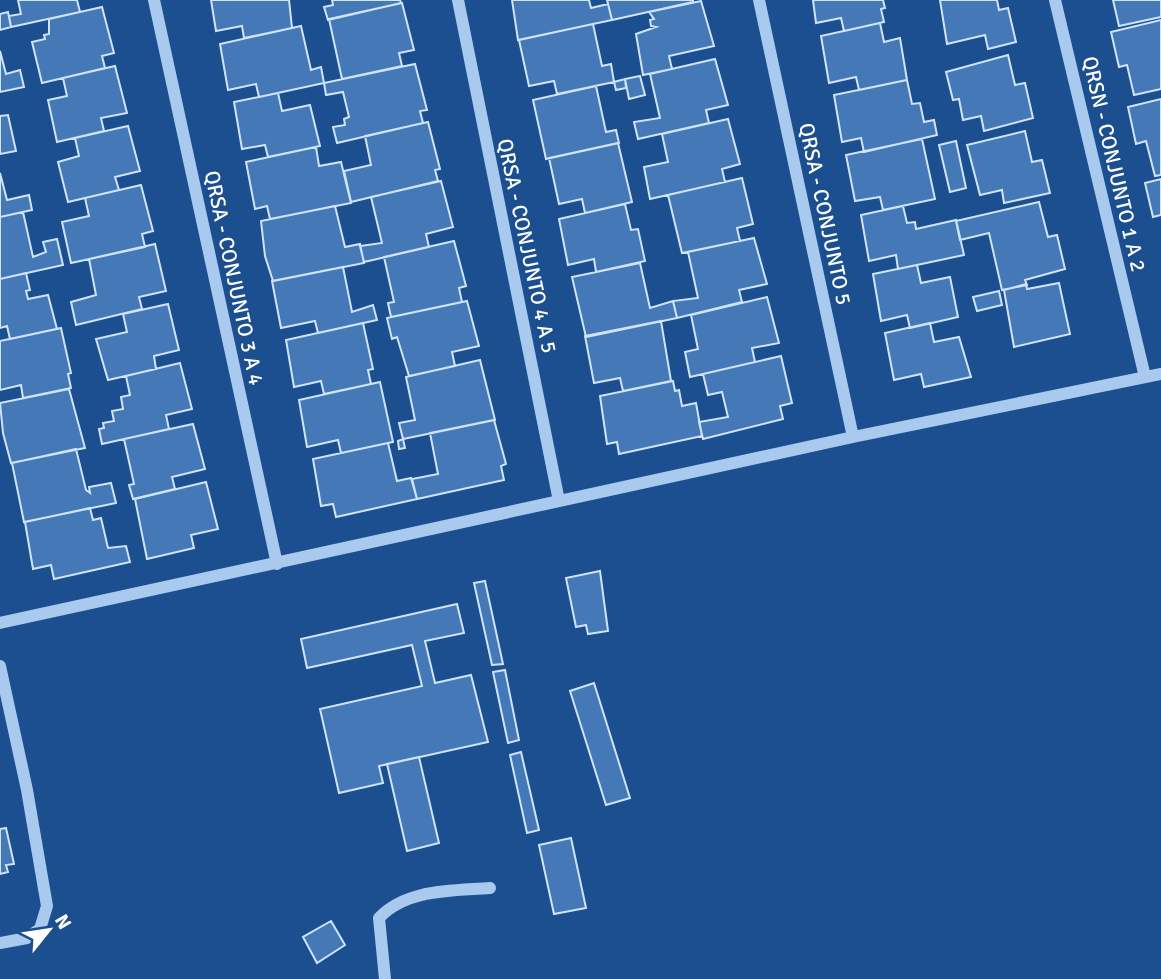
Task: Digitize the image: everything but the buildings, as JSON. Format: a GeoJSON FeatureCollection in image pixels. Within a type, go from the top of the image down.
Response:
{"type":"FeatureCollection","features":[{"type":"Feature","properties":{"kind":"street","name":"QRSA - CONJUNTO 3 A 4"},"geometry":{"type":"LineString","coordinates":[[154,0],[277,564]]}},
{"type":"Feature","properties":{"kind":"street","name":"QRSA - CONJUNTO 4 A 5"},"geometry":{"type":"LineString","coordinates":[[458,0],[559,501]]}},
{"type":"Feature","properties":{"kind":"street","name":"QRSA - CONJUNTO 5"},"geometry":{"type":"LineString","coordinates":[[760,0],[853,437]]}},
{"type":"Feature","properties":{"kind":"street","name":"QRSN - CONJUNTO 1 A 2"},"geometry":{"type":"LineString","coordinates":[[1055,0],[1145,377]]}},
{"type":"Feature","properties":{"kind":"street"},"geometry":{"type":"LineString","coordinates":[[0,623],[853,437],[1161,374]]}},
{"type":"Feature","properties":{"kind":"street"},"geometry":{"type":"LineString","coordinates":[[0,666],[27,790],[47,906],[40,929],[27,937],[0,943]]}},
{"type":"Feature","properties":{"kind":"street"},"geometry":{"type":"LineString","coordinates":[[385,979],[379,918],[393,903],[431,893],[490,888]]}}]}
